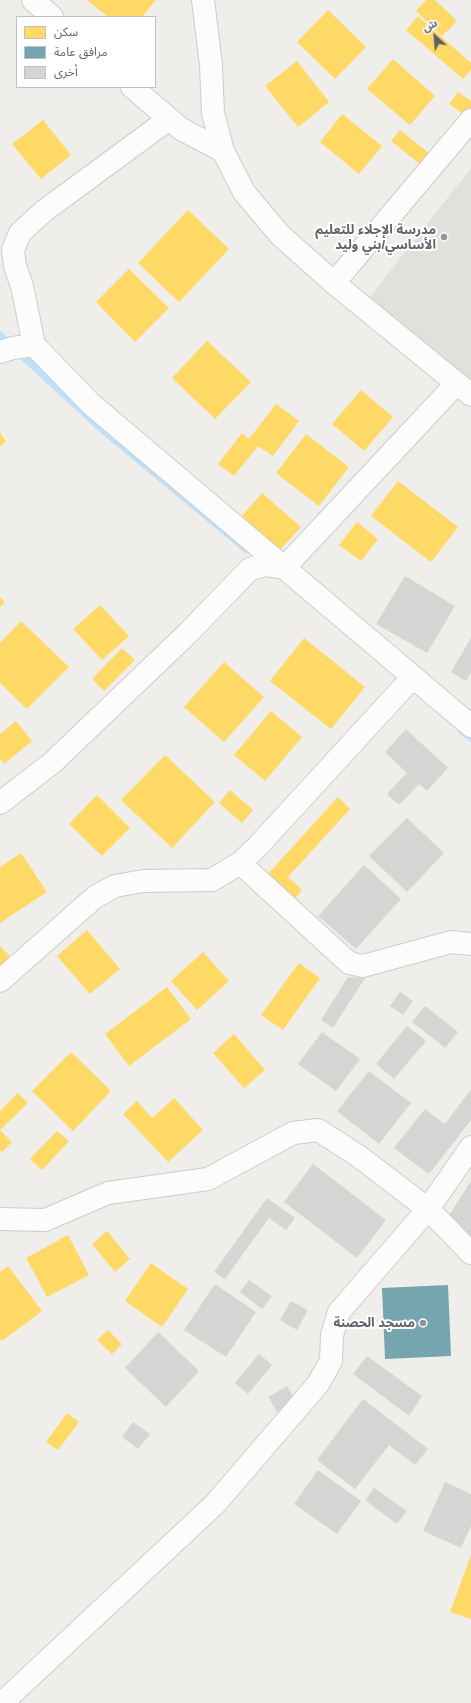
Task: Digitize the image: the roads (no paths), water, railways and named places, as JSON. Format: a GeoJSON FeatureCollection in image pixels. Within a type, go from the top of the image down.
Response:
{"type":"FeatureCollection","features":[{"type":"Feature","properties":{"kind":"street"},"geometry":{"type":"LineString","coordinates":[[33,0],[51,16]]}},
{"type":"Feature","properties":{"kind":"street"},"geometry":{"type":"LineString","coordinates":[[203,0],[211,65],[213,113],[223,151],[244,192],[280,235],[334,283],[464,389],[284,568]]}},
{"type":"Feature","properties":{"kind":"street"},"geometry":{"type":"LineString","coordinates":[[133,88],[181,129],[223,151]]}},
{"type":"Feature","properties":{"kind":"street"},"geometry":{"type":"LineString","coordinates":[[168,119],[44,211],[20,233],[13,250],[15,266],[22,286],[34,345],[91,404],[412,678],[471,726]]}},
{"type":"Feature","properties":{"kind":"street"},"geometry":{"type":"LineString","coordinates":[[334,283],[471,120]]}},
{"type":"Feature","properties":{"kind":"street"},"geometry":{"type":"LineString","coordinates":[[0,352],[13,348],[34,345]]}},
{"type":"Feature","properties":{"kind":"street"},"geometry":{"type":"LineString","coordinates":[[0,803],[52,763],[187,634],[250,569],[265,565],[284,568]]}},
{"type":"Feature","properties":{"kind":"street"},"geometry":{"type":"LineString","coordinates":[[0,981],[95,897],[115,886],[143,881],[212,880],[240,863],[257,847],[412,678]]}},
{"type":"Feature","properties":{"kind":"street"},"geometry":{"type":"LineString","coordinates":[[240,863],[349,963],[363,966],[451,942],[471,944]]}},
{"type":"Feature","properties":{"kind":"street"},"geometry":{"type":"LineString","coordinates":[[0,1219],[45,1220],[108,1193],[208,1179],[293,1132],[318,1130],[357,1155],[428,1209],[471,1253]]}},
{"type":"Feature","properties":{"kind":"street"},"geometry":{"type":"LineString","coordinates":[[2,1703],[215,1504],[318,1384],[331,1361],[332,1335],[339,1312],[428,1209],[471,1147]]}},
{"type":"Feature","properties":{"kind":"waterway"},"geometry":{"type":"LineString","coordinates":[[0,335],[10,345]]}},
{"type":"Feature","properties":{"kind":"waterway"},"geometry":{"type":"LineString","coordinates":[[18,352],[98,426],[246,549]]}},
{"type":"Feature","properties":{"kind":"waterway"},"geometry":{"type":"LineString","coordinates":[[462,731],[471,738]]}},
{"type":"Feature","properties":{"kind":"place","name":"مدرسة الإجلاء للتعليم الأساسي/بني وليد"},"geometry":{"type":"Point","coordinates":[444,237]}},
{"type":"Feature","properties":{"kind":"place","name":"مسجد الحصنة"},"geometry":{"type":"Point","coordinates":[423,1323]}}]}
